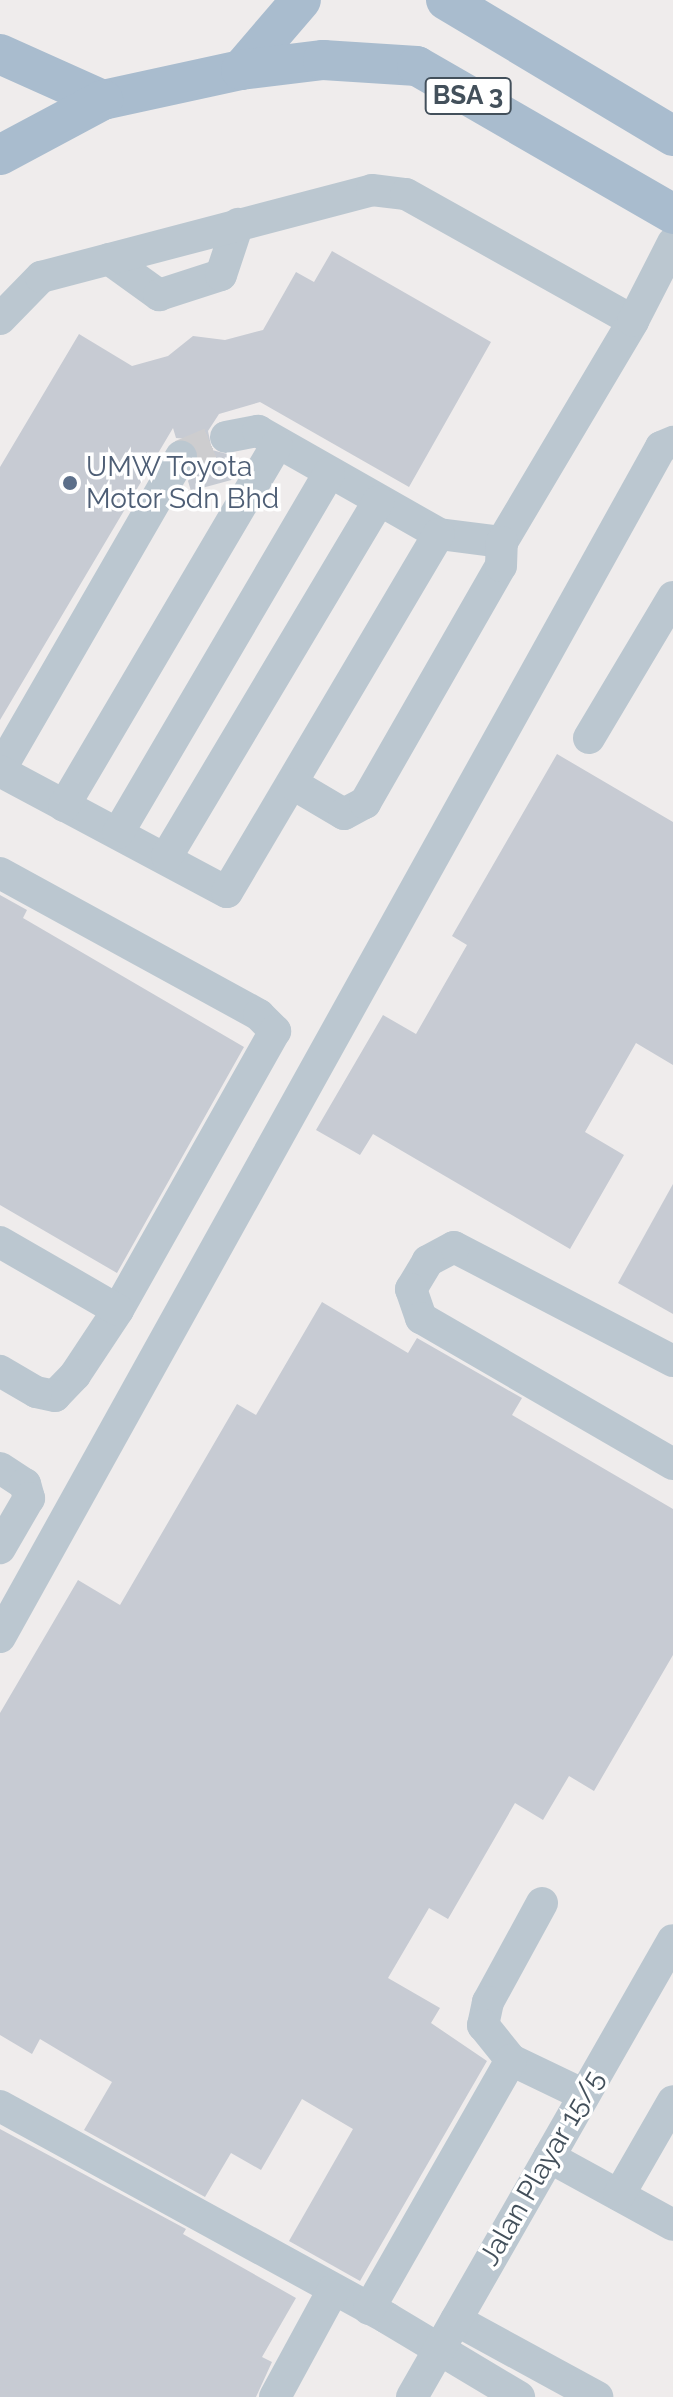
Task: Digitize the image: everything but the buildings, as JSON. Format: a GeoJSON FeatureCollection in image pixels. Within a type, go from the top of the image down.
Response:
{"type":"FeatureCollection","features":[{"type":"Feature","properties":{"kind":"main road"},"geometry":{"type":"LineString","coordinates":[[0,155],[103,100],[241,70],[301,0]]}},
{"type":"Feature","properties":{"kind":"main road","name":"BSA 3"},"geometry":{"type":"LineString","coordinates":[[446,0],[673,136]]}},
{"type":"Feature","properties":{"kind":"main road"},"geometry":{"type":"LineString","coordinates":[[0,54],[103,100]]}},
{"type":"Feature","properties":{"kind":"main road","name":"BSA 3"},"geometry":{"type":"LineString","coordinates":[[241,70],[323,60],[417,66],[673,214]]}},
{"type":"Feature","properties":{"kind":"street"},"geometry":{"type":"LineString","coordinates":[[0,319],[41,277],[372,190],[406,194],[633,321]]}},
{"type":"Feature","properties":{"kind":"street"},"geometry":{"type":"LineString","coordinates":[[109,259],[159,295],[221,275],[238,224]]}},
{"type":"Feature","properties":{"kind":"street"},"geometry":{"type":"LineString","coordinates":[[293,784],[344,814],[365,803],[501,566],[502,542],[633,321],[673,243]]}},
{"type":"Feature","properties":{"kind":"street"},"geometry":{"type":"LineString","coordinates":[[226,437],[258,431],[277,445],[439,534],[502,542]]}},
{"type":"Feature","properties":{"kind":"street"},"geometry":{"type":"LineString","coordinates":[[0,1637],[661,447],[673,442]]}},
{"type":"Feature","properties":{"kind":"street"},"geometry":{"type":"LineString","coordinates":[[64,806],[277,445]]}},
{"type":"Feature","properties":{"kind":"street"},"geometry":{"type":"LineString","coordinates":[[181,456],[0,771],[167,856],[227,892],[439,534]]}},
{"type":"Feature","properties":{"kind":"street"},"geometry":{"type":"LineString","coordinates":[[118,833],[329,473]]}},
{"type":"Feature","properties":{"kind":"street"},"geometry":{"type":"LineString","coordinates":[[167,856],[379,501]]}},
{"type":"Feature","properties":{"kind":"street"},"geometry":{"type":"LineString","coordinates":[[589,738],[673,597]]}},
{"type":"Feature","properties":{"kind":"street"},"geometry":{"type":"LineString","coordinates":[[0,873],[259,1015],[275,1031],[118,1310],[75,1375],[55,1396],[36,1392],[0,1371]]}},
{"type":"Feature","properties":{"kind":"street"},"geometry":{"type":"LineString","coordinates":[[0,1242],[118,1310]]}},
{"type":"Feature","properties":{"kind":"street"},"geometry":{"type":"LineString","coordinates":[[673,1361],[454,1247],[428,1261],[411,1289],[421,1318],[673,1464]]}},
{"type":"Feature","properties":{"kind":"street"},"geometry":{"type":"LineString","coordinates":[[0,1468],[25,1484],[29,1498],[0,1548]]}},
{"type":"Feature","properties":{"kind":"street"},"geometry":{"type":"LineString","coordinates":[[542,1903],[488,2002],[483,2025],[511,2060],[584,2095]]}},
{"type":"Feature","properties":{"kind":"street","name":"Jalan Playar 15/5"},"geometry":{"type":"LineString","coordinates":[[412,2397],[673,1940]]}},
{"type":"Feature","properties":{"kind":"street"},"geometry":{"type":"LineString","coordinates":[[369,2309],[511,2060]]}},
{"type":"Feature","properties":{"kind":"street"},"geometry":{"type":"LineString","coordinates":[[619,2195],[673,2101]]}},
{"type":"Feature","properties":{"kind":"street"},"geometry":{"type":"LineString","coordinates":[[0,2106],[369,2309],[439,2350],[502,2394]]}},
{"type":"Feature","properties":{"kind":"street"},"geometry":{"type":"LineString","coordinates":[[549,2157],[673,2225]]}},
{"type":"Feature","properties":{"kind":"street"},"geometry":{"type":"LineString","coordinates":[[275,2397],[333,2290]]}},
{"type":"Feature","properties":{"kind":"street"},"geometry":{"type":"LineString","coordinates":[[456,2320],[597,2397]]}},
{"type":"Feature","properties":{"kind":"tunnel"},"geometry":{"type":"LineString","coordinates":[[181,456],[226,437]]}},
{"type":"Feature","properties":{"kind":"place","name":"UMW Toyota Motor Sdn Bhd"},"geometry":{"type":"Point","coordinates":[70,483]}}]}
